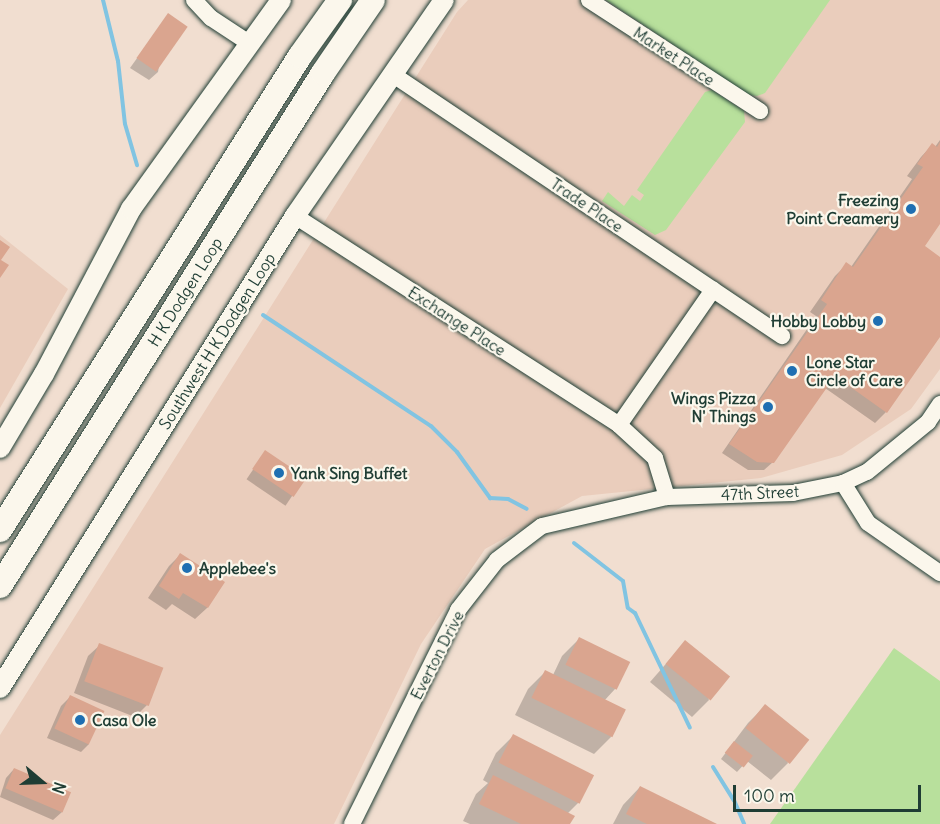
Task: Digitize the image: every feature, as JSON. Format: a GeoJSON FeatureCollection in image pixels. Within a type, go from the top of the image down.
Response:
{"type":"FeatureCollection","features":[{"type":"Feature","properties":{"kind":"highway","name":"H K Dodgen Loop"},"geometry":{"type":"LineString","coordinates":[[0,530],[294,66],[340,0]]}},
{"type":"Feature","properties":{"kind":"highway","name":"H K Dodgen Loop"},"geometry":{"type":"LineString","coordinates":[[0,586],[323,73],[373,0]]}},
{"type":"Feature","properties":{"kind":"main road"},"geometry":{"type":"LineString","coordinates":[[0,448],[44,374],[131,209],[281,0]]}},
{"type":"Feature","properties":{"kind":"main road","name":"Southwest H K Dodgen Loop"},"geometry":{"type":"LineString","coordinates":[[0,688],[295,216],[444,0]]}},
{"type":"Feature","properties":{"kind":"street"},"geometry":{"type":"LineString","coordinates":[[194,0],[211,18],[249,43]]}},
{"type":"Feature","properties":{"kind":"street","name":"Market Place"},"geometry":{"type":"LineString","coordinates":[[589,0],[760,111]]}},
{"type":"Feature","properties":{"kind":"street","name":"Trade Place"},"geometry":{"type":"LineString","coordinates":[[392,74],[782,336]]}},
{"type":"Feature","properties":{"kind":"street","name":"Exchange Place"},"geometry":{"type":"LineString","coordinates":[[295,216],[619,425]]}},
{"type":"Feature","properties":{"kind":"street"},"geometry":{"type":"LineString","coordinates":[[667,497],[655,458],[619,425],[713,290]]}},
{"type":"Feature","properties":{"kind":"street","name":"47th Street"},"geometry":{"type":"LineString","coordinates":[[667,497],[793,493],[843,483],[867,472],[927,422],[940,404]]}},
{"type":"Feature","properties":{"kind":"street"},"geometry":{"type":"LineString","coordinates":[[843,483],[868,523],[940,573]]}},
{"type":"Feature","properties":{"kind":"street","name":"Everton Drive"},"geometry":{"type":"LineString","coordinates":[[352,824],[458,609],[497,560],[542,526],[667,497]]}},
{"type":"Feature","properties":{"kind":"shaded area"},"geometry":{"type":"Polygon","coordinates":[[[468,0],[940,0],[940,369],[911,409],[842,455],[761,478],[582,496],[485,549],[421,644],[334,824],[0,824],[0,735],[457,12],[468,0]]]}},
{"type":"Feature","properties":{"kind":"shaded area"},"geometry":{"type":"Polygon","coordinates":[[[0,235],[68,289],[0,408],[0,235]]]}},
{"type":"Feature","properties":{"kind":"green space"},"geometry":{"type":"Polygon","coordinates":[[[606,0],[830,0],[765,93],[757,96],[749,95],[606,0]]]}},
{"type":"Feature","properties":{"kind":"green space"},"geometry":{"type":"Polygon","coordinates":[[[712,90],[744,111],[745,122],[666,230],[655,235],[602,201],[608,192],[624,206],[632,195],[640,201],[644,195],[637,190],[705,92],[712,90]]]}},
{"type":"Feature","properties":{"kind":"green space"},"geometry":{"type":"Polygon","coordinates":[[[894,648],[940,681],[940,824],[770,824],[894,648]]]}},
{"type":"Feature","properties":{"kind":"building"},"geometry":{"type":"Polygon","coordinates":[[[168,13],[188,27],[156,72],[136,58],[168,13]]]}},
{"type":"Feature","properties":{"kind":"building","name":"Hobby Lobby"},"geometry":{"type":"Polygon","coordinates":[[[940,142],[940,224],[925,246],[940,257],[940,337],[887,413],[835,376],[774,463],[757,462],[729,444],[827,304],[821,300],[846,262],[853,267],[923,167],[917,164],[932,143],[937,147],[940,142]]]}},
{"type":"Feature","properties":{"kind":"building"},"geometry":{"type":"Polygon","coordinates":[[[0,240],[10,247],[1,260],[9,265],[0,278],[0,240]]]}},
{"type":"Feature","properties":{"kind":"building","name":"Yank Sing Buffet"},"geometry":{"type":"Polygon","coordinates":[[[265,450],[306,478],[294,497],[252,469],[265,450]]]}},
{"type":"Feature","properties":{"kind":"building","name":"Applebee's"},"geometry":{"type":"Polygon","coordinates":[[[180,553],[225,582],[208,608],[183,593],[179,599],[159,586],[180,553]]]}},
{"type":"Feature","properties":{"kind":"building"},"geometry":{"type":"Polygon","coordinates":[[[579,637],[630,662],[617,690],[565,665],[579,637]]]}},
{"type":"Feature","properties":{"kind":"building"},"geometry":{"type":"Polygon","coordinates":[[[685,640],[730,677],[711,701],[665,664],[685,640]]]}},
{"type":"Feature","properties":{"kind":"building"},"geometry":{"type":"Polygon","coordinates":[[[99,643],[163,668],[149,706],[84,681],[99,643]]]}},
{"type":"Feature","properties":{"kind":"building"},"geometry":{"type":"Polygon","coordinates":[[[545,670],[626,709],[612,737],[531,698],[545,670]]]}},
{"type":"Feature","properties":{"kind":"building","name":"Casa Ole"},"geometry":{"type":"Polygon","coordinates":[[[70,695],[104,711],[89,745],[54,729],[70,695]]]}},
{"type":"Feature","properties":{"kind":"building"},"geometry":{"type":"Polygon","coordinates":[[[765,704],[809,740],[790,764],[745,728],[765,704]]]}},
{"type":"Feature","properties":{"kind":"building"},"geometry":{"type":"Polygon","coordinates":[[[513,734],[594,775],[580,804],[498,763],[513,734]]]}},
{"type":"Feature","properties":{"kind":"building"},"geometry":{"type":"Polygon","coordinates":[[[734,741],[753,756],[744,768],[725,753],[734,741]]]}},
{"type":"Feature","properties":{"kind":"building"},"geometry":{"type":"Polygon","coordinates":[[[14,768],[71,792],[62,812],[5,788],[14,768]]]}},
{"type":"Feature","properties":{"kind":"building"},"geometry":{"type":"Polygon","coordinates":[[[493,775],[575,816],[570,824],[521,824],[479,804],[493,775]]]}},
{"type":"Feature","properties":{"kind":"building"},"geometry":{"type":"Polygon","coordinates":[[[640,786],[717,824],[647,824],[626,814],[640,786]]]}},
{"type":"Feature","properties":{"kind":"waterway"},"geometry":{"type":"LineString","coordinates":[[103,0],[118,61],[125,124],[137,165]]}},
{"type":"Feature","properties":{"kind":"waterway"},"geometry":{"type":"LineString","coordinates":[[263,315],[431,426],[457,452],[490,498],[508,499],[527,509]]}},
{"type":"Feature","properties":{"kind":"waterway"},"geometry":{"type":"LineString","coordinates":[[574,543],[623,581],[628,608],[635,613],[690,728]]}},
{"type":"Feature","properties":{"kind":"waterway"},"geometry":{"type":"LineString","coordinates":[[713,767],[734,800],[744,824]]}},
{"type":"Feature","properties":{"kind":"place","name":"Freezing Point Creamery"},"geometry":{"type":"Point","coordinates":[911,209]}},
{"type":"Feature","properties":{"kind":"place","name":"Hobby Lobby"},"geometry":{"type":"Point","coordinates":[878,321]}},
{"type":"Feature","properties":{"kind":"place","name":"Lone Star Circle of Care"},"geometry":{"type":"Point","coordinates":[792,371]}},
{"type":"Feature","properties":{"kind":"place","name":"Wings Pizza N' Things"},"geometry":{"type":"Point","coordinates":[768,407]}},
{"type":"Feature","properties":{"kind":"place","name":"Yank Sing Buffet"},"geometry":{"type":"Point","coordinates":[279,473]}},
{"type":"Feature","properties":{"kind":"place","name":"Applebee's"},"geometry":{"type":"Point","coordinates":[187,568]}},
{"type":"Feature","properties":{"kind":"place","name":"Casa Ole"},"geometry":{"type":"Point","coordinates":[80,720]}}]}
